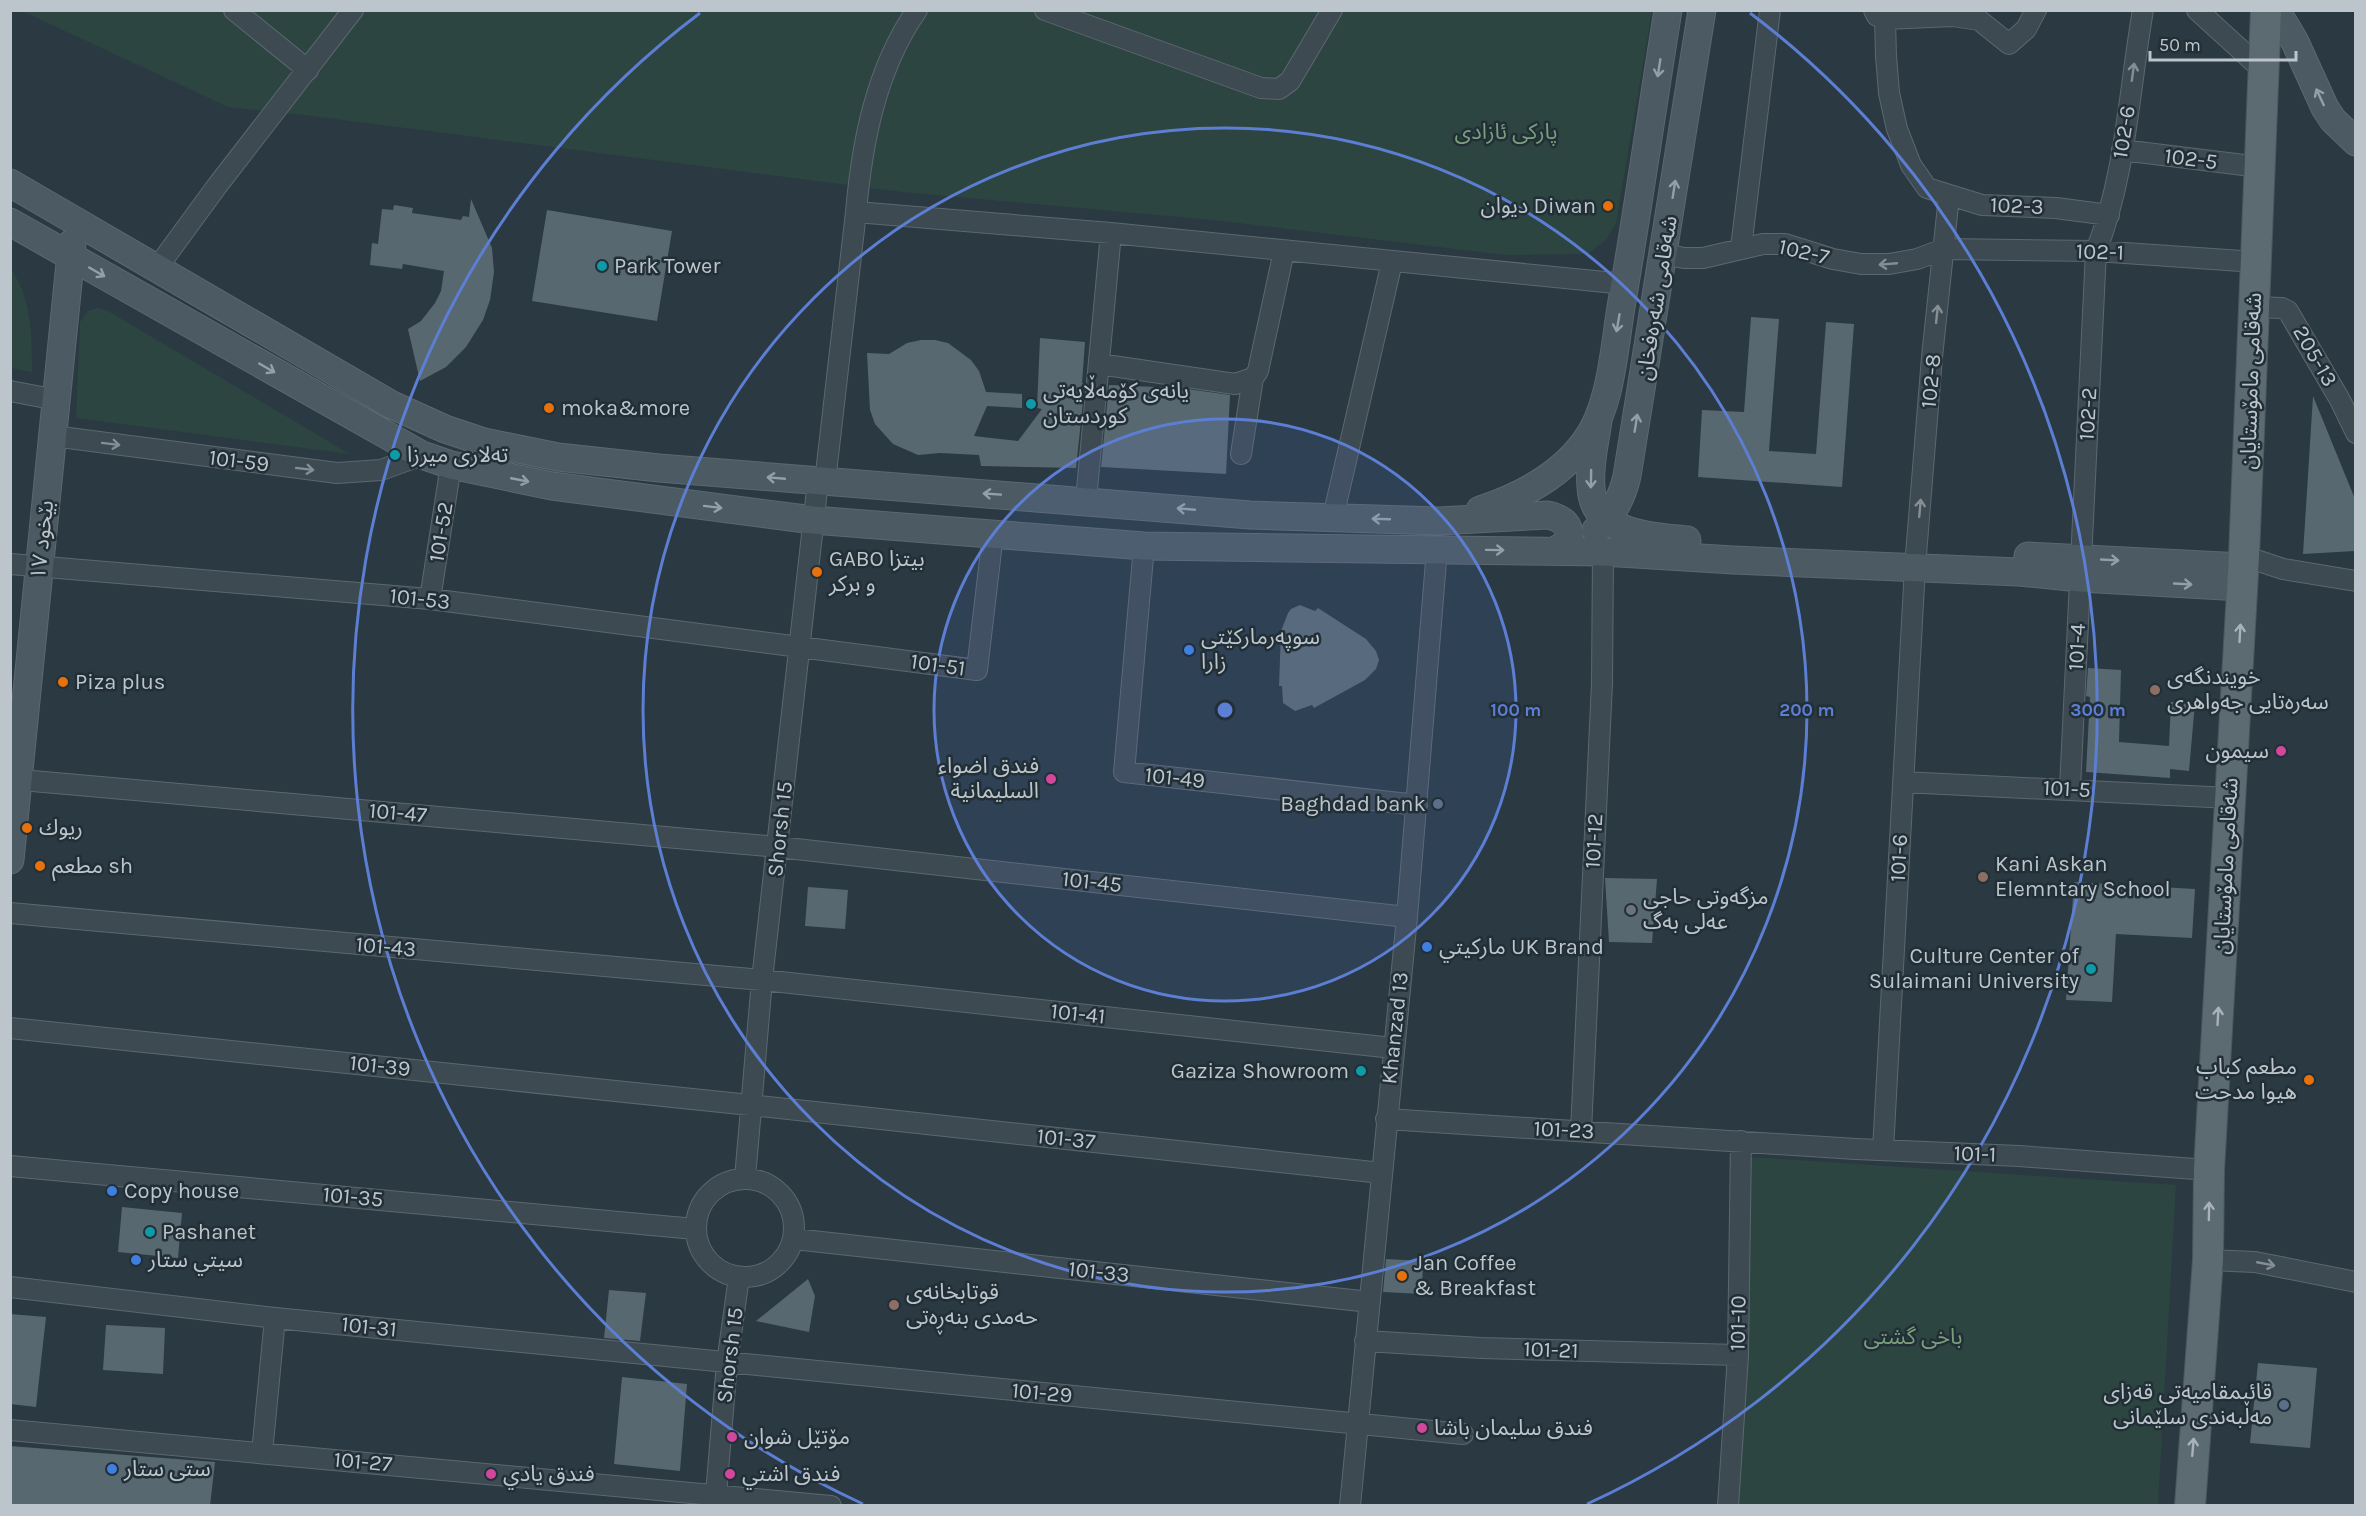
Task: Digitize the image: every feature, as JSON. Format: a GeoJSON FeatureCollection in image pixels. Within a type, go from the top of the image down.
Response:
{"type":"FeatureCollection","features":[{"type":"Feature","properties":{"kind":"main road"},"geometry":{"type":"LineString","coordinates":[[1668,10],[1625,284],[1605,398],[1598,421],[1591,487],[1596,506],[1607,519],[1618,527],[1639,535],[1916,559],[2081,568],[2243,570]]}},
{"type":"Feature","properties":{"kind":"main road","name":"شەقامی شەرەفخان"},"geometry":{"type":"LineString","coordinates":[[1555,551],[1590,534],[1607,519],[1619,502],[1627,476],[1665,254],[1702,10]]}},
{"type":"Feature","properties":{"kind":"main road","name":"شەقامی مامۆستایان"},"geometry":{"type":"LineString","coordinates":[[2190,1506],[2208,1260],[2209,1170],[2243,570],[2266,10]]}},
{"type":"Feature","properties":{"kind":"main road"},"geometry":{"type":"LineString","coordinates":[[2276,10],[2300,51],[2325,108],[2333,120],[2355,142]]}},
{"type":"Feature","properties":{"kind":"main road"},"geometry":{"type":"LineString","coordinates":[[10,183],[392,405],[445,429],[484,442],[558,457],[659,468],[1086,500],[1250,515],[1439,521],[1548,515],[1556,517],[1567,525],[1570,532],[1569,542],[1555,551]]}},
{"type":"Feature","properties":{"kind":"main road","name":"بێخود ١٧"},"geometry":{"type":"LineString","coordinates":[[10,860],[14,779],[40,565],[75,220]]}},
{"type":"Feature","properties":{"kind":"main road"},"geometry":{"type":"LineString","coordinates":[[10,222],[422,455],[451,465],[552,486],[813,520],[1143,546],[1298,550],[1437,549],[1603,552],[1733,560],[1916,559]]}},
{"type":"Feature","properties":{"kind":"main road"},"geometry":{"type":"LineString","coordinates":[[1439,521],[1498,504],[1521,495],[1541,483],[1565,464],[1585,442],[1598,421]]}},
{"type":"Feature","properties":{"kind":"main road"},"geometry":{"type":"LineString","coordinates":[[1437,549],[1439,521]]}},
{"type":"Feature","properties":{"kind":"street"},"geometry":{"type":"LineString","coordinates":[[234,10],[308,70]]}},
{"type":"Feature","properties":{"kind":"street"},"geometry":{"type":"LineString","coordinates":[[157,268],[352,10]]}},
{"type":"Feature","properties":{"kind":"street","name":"Shorsh 15"},"geometry":{"type":"LineString","coordinates":[[745,1178],[762,980],[813,520],[822,481],[856,212],[860,160],[885,71],[907,24],[917,10]]}},
{"type":"Feature","properties":{"kind":"street"},"geometry":{"type":"LineString","coordinates":[[1045,10],[1261,88],[1279,89],[1290,81],[1332,10]]}},
{"type":"Feature","properties":{"kind":"street"},"geometry":{"type":"LineString","coordinates":[[1741,248],[1770,10]]}},
{"type":"Feature","properties":{"kind":"street"},"geometry":{"type":"LineString","coordinates":[[1880,15],[1953,16],[1979,20],[2009,44],[2026,29],[2036,10]]}},
{"type":"Feature","properties":{"kind":"street","name":"102-6"},"geometry":{"type":"LineString","coordinates":[[2096,251],[2109,215],[2122,150],[2143,10]]}},
{"type":"Feature","properties":{"kind":"street"},"geometry":{"type":"LineString","coordinates":[[2197,10],[2264,71]]}},
{"type":"Feature","properties":{"kind":"street","name":"102-3"},"geometry":{"type":"LineString","coordinates":[[1880,15],[1889,93],[1897,129],[1911,165],[1928,188],[1982,205],[2056,208],[2109,215]]}},
{"type":"Feature","properties":{"kind":"street","name":"102-5"},"geometry":{"type":"LineString","coordinates":[[2122,150],[2260,167]]}},
{"type":"Feature","properties":{"kind":"street","name":"102-8"},"geometry":{"type":"LineString","coordinates":[[1916,559],[1949,196]]}},
{"type":"Feature","properties":{"kind":"street"},"geometry":{"type":"LineString","coordinates":[[856,212],[1111,233],[1625,284]]}},
{"type":"Feature","properties":{"kind":"street"},"geometry":{"type":"LineString","coordinates":[[1086,500],[1111,233]]}},
{"type":"Feature","properties":{"kind":"street","name":"102-7"},"geometry":{"type":"LineString","coordinates":[[1665,254],[1684,258],[1703,258],[1763,244],[1785,244],[1833,260],[1861,264],[1889,264],[1917,259],[1944,249]]}},
{"type":"Feature","properties":{"kind":"street","name":"102-1"},"geometry":{"type":"LineString","coordinates":[[1944,249],[2096,251],[2256,262]]}},
{"type":"Feature","properties":{"kind":"street"},"geometry":{"type":"LineString","coordinates":[[1241,454],[1253,378],[1258,371],[1284,251]]}},
{"type":"Feature","properties":{"kind":"street","name":"102-2"},"geometry":{"type":"LineString","coordinates":[[2081,568],[2096,251]]}},
{"type":"Feature","properties":{"kind":"street"},"geometry":{"type":"LineString","coordinates":[[1333,517],[1392,262]]}},
{"type":"Feature","properties":{"kind":"street","name":"205-13"},"geometry":{"type":"LineString","coordinates":[[2254,307],[2282,308],[2288,311],[2340,400],[2355,433]]}},
{"type":"Feature","properties":{"kind":"street"},"geometry":{"type":"LineString","coordinates":[[1099,364],[1235,384],[1253,378]]}},
{"type":"Feature","properties":{"kind":"street"},"geometry":{"type":"LineString","coordinates":[[10,391],[57,400]]}},
{"type":"Feature","properties":{"kind":"street","name":"101-59"},"geometry":{"type":"LineString","coordinates":[[53,436],[337,473],[381,470],[422,455]]}},
{"type":"Feature","properties":{"kind":"street","name":"101-52"},"geometry":{"type":"LineString","coordinates":[[430,599],[451,465]]}},
{"type":"Feature","properties":{"kind":"street","name":"101-51"},"geometry":{"type":"LineString","coordinates":[[799,647],[977,670],[993,534]]}},
{"type":"Feature","properties":{"kind":"street","name":"101-49"},"geometry":{"type":"LineString","coordinates":[[1143,546],[1124,772],[1417,805]]}},
{"type":"Feature","properties":{"kind":"street","name":"Khanzad 13"},"geometry":{"type":"LineString","coordinates":[[1350,1506],[1407,917],[1437,549]]}},
{"type":"Feature","properties":{"kind":"street","name":"101-12"},"geometry":{"type":"LineString","coordinates":[[1581,1131],[1602,683],[1603,552]]}},
{"type":"Feature","properties":{"kind":"street","name":"101-6"},"geometry":{"type":"LineString","coordinates":[[1883,1150],[1916,559]]}},
{"type":"Feature","properties":{"kind":"street","name":"101-53"},"geometry":{"type":"LineString","coordinates":[[10,564],[430,599],[799,647]]}},
{"type":"Feature","properties":{"kind":"street","name":"101-4"},"geometry":{"type":"LineString","coordinates":[[2070,788],[2081,568]]}},
{"type":"Feature","properties":{"kind":"street"},"geometry":{"type":"LineString","coordinates":[[2243,570],[2283,569],[2355,581]]}},
{"type":"Feature","properties":{"kind":"street","name":"101-47"},"geometry":{"type":"LineString","coordinates":[[14,779],[778,847]]}},
{"type":"Feature","properties":{"kind":"street","name":"101-5"},"geometry":{"type":"LineString","coordinates":[[1903,782],[2070,788],[2230,798]]}},
{"type":"Feature","properties":{"kind":"street","name":"101-45"},"geometry":{"type":"LineString","coordinates":[[778,847],[1407,917]]}},
{"type":"Feature","properties":{"kind":"street","name":"101-43"},"geometry":{"type":"LineString","coordinates":[[10,914],[762,980]]}},
{"type":"Feature","properties":{"kind":"street","name":"101-41"},"geometry":{"type":"LineString","coordinates":[[762,980],[1393,1048]]}},
{"type":"Feature","properties":{"kind":"street","name":"101-39"},"geometry":{"type":"LineString","coordinates":[[10,1028],[750,1105]]}},
{"type":"Feature","properties":{"kind":"street","name":"101-37"},"geometry":{"type":"LineString","coordinates":[[750,1105],[1382,1173]]}},
{"type":"Feature","properties":{"kind":"street","name":"101-23"},"geometry":{"type":"LineString","coordinates":[[1386,1119],[1742,1141]]}},
{"type":"Feature","properties":{"kind":"street","name":"101-1"},"geometry":{"type":"LineString","coordinates":[[1742,1141],[2019,1156],[2209,1170]]}},
{"type":"Feature","properties":{"kind":"street","name":"101-10"},"geometry":{"type":"LineString","coordinates":[[1728,1506],[1738,1355],[1742,1141]]}},
{"type":"Feature","properties":{"kind":"street","name":"101-35"},"geometry":{"type":"LineString","coordinates":[[10,1166],[695,1229]]}},
{"type":"Feature","properties":{"kind":"street"},"geometry":{"type":"LineString","coordinates":[[695,1229],[697,1213],[704,1199],[716,1188],[730,1180],[745,1178],[760,1180],[773,1187],[784,1197],[795,1224],[794,1239]]}},
{"type":"Feature","properties":{"kind":"street","name":"Shorsh 15"},"geometry":{"type":"LineString","coordinates":[[695,1229],[697,1243],[713,1266],[726,1274],[739,1277],[767,1272],[779,1264],[794,1239]]}},
{"type":"Feature","properties":{"kind":"street","name":"101-33"},"geometry":{"type":"LineString","coordinates":[[794,1239],[1370,1302]]}},
{"type":"Feature","properties":{"kind":"street"},"geometry":{"type":"LineString","coordinates":[[2208,1260],[2255,1262],[2355,1282]]}},
{"type":"Feature","properties":{"kind":"street","name":"Shorsh 15"},"geometry":{"type":"LineString","coordinates":[[715,1500],[727,1363],[739,1277]]}},
{"type":"Feature","properties":{"kind":"street","name":"101-31"},"geometry":{"type":"LineString","coordinates":[[10,1287],[275,1318],[727,1363]]}},
{"type":"Feature","properties":{"kind":"street"},"geometry":{"type":"LineString","coordinates":[[262,1453],[275,1318]]}},
{"type":"Feature","properties":{"kind":"street","name":"101-21"},"geometry":{"type":"LineString","coordinates":[[1365,1341],[1473,1347],[1738,1355]]}},
{"type":"Feature","properties":{"kind":"street","name":"101-29"},"geometry":{"type":"LineString","coordinates":[[727,1363],[1463,1434]]}},
{"type":"Feature","properties":{"kind":"street","name":"101-27"},"geometry":{"type":"LineString","coordinates":[[10,1430],[262,1453],[715,1500],[831,1506]]}},
{"type":"Feature","properties":{"kind":"green space","name":"پارکی ئازادی"},"geometry":{"type":"Polygon","coordinates":[[[22,11],[1652,11],[1616,223],[1606,240],[1588,254],[1505,255],[1213,220],[902,192],[228,107],[22,11]]]}},
{"type":"Feature","properties":{"kind":"green space"},"geometry":{"type":"Polygon","coordinates":[[[10,267],[27,305],[31,331],[32,372],[11,368],[10,267]]]}},
{"type":"Feature","properties":{"kind":"green space"},"geometry":{"type":"Polygon","coordinates":[[[98,308],[108,311],[350,454],[76,418],[80,322],[88,311],[98,308]]]}},
{"type":"Feature","properties":{"kind":"green space","name":"باخی گشتی"},"geometry":{"type":"Polygon","coordinates":[[[1751,1157],[2176,1185],[2158,1505],[1736,1506],[1751,1157]]]}},
{"type":"Feature","properties":{"kind":"building"},"geometry":{"type":"Polygon","coordinates":[[[471,199],[492,248],[494,272],[490,300],[483,320],[466,347],[446,367],[420,381],[408,329],[421,321],[435,303],[441,291],[444,271],[403,264],[402,269],[370,265],[372,243],[378,244],[382,209],[393,210],[394,205],[413,208],[412,213],[461,220],[463,216],[469,217],[471,199]]]}},
{"type":"Feature","properties":{"kind":"building","name":"Park Tower"},"geometry":{"type":"Polygon","coordinates":[[[547,210],[672,231],[657,321],[532,301],[547,210]]]}},
{"type":"Feature","properties":{"kind":"building"},"geometry":{"type":"Polygon","coordinates":[[[1751,317],[1779,319],[1769,451],[1816,454],[1826,322],[1854,324],[1842,487],[1698,477],[1702,410],[1744,412],[1751,317]]]}},
{"type":"Feature","properties":{"kind":"building"},"geometry":{"type":"Polygon","coordinates":[[[1040,338],[1085,342],[1082,383],[1085,383],[1076,468],[981,466],[979,455],[940,453],[918,455],[893,444],[875,424],[870,410],[867,353],[889,354],[907,343],[935,340],[948,343],[971,360],[979,371],[986,392],[1022,394],[1022,408],[987,406],[974,436],[1018,441],[1042,409],[1037,408],[1040,338]]]}},
{"type":"Feature","properties":{"kind":"building"},"geometry":{"type":"Polygon","coordinates":[[[1109,385],[1180,388],[1230,395],[1226,474],[1101,467],[1109,385]]]}},
{"type":"Feature","properties":{"kind":"building"},"geometry":{"type":"Polygon","coordinates":[[[2313,396],[2355,499],[2355,551],[2303,554],[2313,396]]]}},
{"type":"Feature","properties":{"kind":"building"},"geometry":{"type":"Polygon","coordinates":[[[1300,605],[1315,611],[1318,608],[1366,639],[1376,651],[1379,660],[1376,669],[1365,680],[1314,708],[1312,705],[1295,711],[1283,703],[1282,686],[1279,686],[1281,631],[1288,613],[1300,605]]]}},
{"type":"Feature","properties":{"kind":"building"},"geometry":{"type":"Polygon","coordinates":[[[2088,668],[2121,670],[2119,742],[2169,746],[2171,702],[2195,703],[2189,771],[2170,769],[2170,778],[2086,772],[2090,697],[2086,696],[2088,668]]]}},
{"type":"Feature","properties":{"kind":"building","name":"مزگەوتی حاجی عەلی بەگ"},"geometry":{"type":"Polygon","coordinates":[[[1605,878],[1657,879],[1652,943],[1609,942],[1605,878]]]}},
{"type":"Feature","properties":{"kind":"building","name":"Culture Center of Sulaimani University"},"geometry":{"type":"Polygon","coordinates":[[[2074,882],[2195,889],[2192,938],[2116,934],[2112,1002],[2066,1000],[2074,882]]]}},
{"type":"Feature","properties":{"kind":"building"},"geometry":{"type":"Polygon","coordinates":[[[808,887],[848,890],[845,929],[805,926],[808,887]]]}},
{"type":"Feature","properties":{"kind":"building","name":"Pashanet"},"geometry":{"type":"Polygon","coordinates":[[[122,1207],[182,1213],[178,1258],[118,1252],[122,1207]]]}},
{"type":"Feature","properties":{"kind":"building","name":"Jan Coffee & Breakfast"},"geometry":{"type":"Polygon","coordinates":[[[1386,1259],[1423,1261],[1422,1294],[1383,1292],[1386,1259]]]}},
{"type":"Feature","properties":{"kind":"building"},"geometry":{"type":"Polygon","coordinates":[[[808,1279],[815,1296],[809,1332],[756,1321],[808,1279]]]}},
{"type":"Feature","properties":{"kind":"building"},"geometry":{"type":"Polygon","coordinates":[[[609,1290],[646,1293],[640,1341],[604,1338],[609,1290]]]}},
{"type":"Feature","properties":{"kind":"building"},"geometry":{"type":"Polygon","coordinates":[[[10,1314],[46,1317],[36,1407],[10,1404],[10,1314]]]}},
{"type":"Feature","properties":{"kind":"building"},"geometry":{"type":"Polygon","coordinates":[[[106,1325],[165,1328],[163,1374],[103,1370],[106,1325]]]}},
{"type":"Feature","properties":{"kind":"building","name":"قائیمقامیەتی قەزای مەڵبەندی سلێمانی"},"geometry":{"type":"Polygon","coordinates":[[[2258,1363],[2317,1368],[2310,1448],[2250,1443],[2258,1363]]]}},
{"type":"Feature","properties":{"kind":"building"},"geometry":{"type":"Polygon","coordinates":[[[622,1377],[687,1384],[680,1471],[614,1464],[622,1377]]]}},
{"type":"Feature","properties":{"kind":"building","name":"ستی ستار"},"geometry":{"type":"Polygon","coordinates":[[[10,1446],[215,1462],[210,1506],[10,1506],[10,1446]]]}},
{"type":"Feature","properties":{"kind":"place","name":"دیوان Diwan"},"geometry":{"type":"Point","coordinates":[1608,206]}},
{"type":"Feature","properties":{"kind":"place","name":"Park Tower"},"geometry":{"type":"Point","coordinates":[602,266]}},
{"type":"Feature","properties":{"kind":"place","name":"یانەی کۆمەڵایەتی کوردستان"},"geometry":{"type":"Point","coordinates":[1031,404]}},
{"type":"Feature","properties":{"kind":"place","name":"moka&more"},"geometry":{"type":"Point","coordinates":[549,408]}},
{"type":"Feature","properties":{"kind":"place","name":"تەلاری میرزا"},"geometry":{"type":"Point","coordinates":[395,455]}},
{"type":"Feature","properties":{"kind":"place","name":"GABO بيتزا و بركر"},"geometry":{"type":"Point","coordinates":[817,572]}},
{"type":"Feature","properties":{"kind":"place","name":"سوپەرمارکێتی زارا"},"geometry":{"type":"Point","coordinates":[1189,650]}},
{"type":"Feature","properties":{"kind":"place","name":"Piza plus"},"geometry":{"type":"Point","coordinates":[63,682]}},
{"type":"Feature","properties":{"kind":"place","name":"خویندنگەی سەرەتایی جەواهری"},"geometry":{"type":"Point","coordinates":[2155,690]}},
{"type":"Feature","properties":{"kind":"place","name":"سيمون"},"geometry":{"type":"Point","coordinates":[2281,751]}},
{"type":"Feature","properties":{"kind":"place","name":"فندق اضواء السليمانية"},"geometry":{"type":"Point","coordinates":[1051,779]}},
{"type":"Feature","properties":{"kind":"place","name":"Baghdad bank"},"geometry":{"type":"Point","coordinates":[1438,804]}},
{"type":"Feature","properties":{"kind":"place","name":"ريوك"},"geometry":{"type":"Point","coordinates":[27,828]}},
{"type":"Feature","properties":{"kind":"place","name":"مطعم sh"},"geometry":{"type":"Point","coordinates":[40,866]}},
{"type":"Feature","properties":{"kind":"place","name":"Kani Askan Elemntary School"},"geometry":{"type":"Point","coordinates":[1983,877]}},
{"type":"Feature","properties":{"kind":"place","name":"مزگەوتی حاجی عەلی بەگ"},"geometry":{"type":"Point","coordinates":[1631,910]}},
{"type":"Feature","properties":{"kind":"place","name":"مارکيتي UK Brand"},"geometry":{"type":"Point","coordinates":[1427,947]}},
{"type":"Feature","properties":{"kind":"place","name":"Culture Center of Sulaimani University"},"geometry":{"type":"Point","coordinates":[2091,969]}},
{"type":"Feature","properties":{"kind":"place","name":"Gaziza Showroom"},"geometry":{"type":"Point","coordinates":[1361,1071]}},
{"type":"Feature","properties":{"kind":"place","name":"مطعم كباب هيوا مدحت"},"geometry":{"type":"Point","coordinates":[2309,1080]}},
{"type":"Feature","properties":{"kind":"place","name":"Copy house"},"geometry":{"type":"Point","coordinates":[112,1191]}},
{"type":"Feature","properties":{"kind":"place","name":"Pashanet"},"geometry":{"type":"Point","coordinates":[150,1232]}},
{"type":"Feature","properties":{"kind":"place","name":"سيتي ستار"},"geometry":{"type":"Point","coordinates":[136,1260]}},
{"type":"Feature","properties":{"kind":"place","name":"Jan Coffee & Breakfast"},"geometry":{"type":"Point","coordinates":[1402,1276]}},
{"type":"Feature","properties":{"kind":"place","name":"قوتابخانەی حەمدی بنەڕەتی"},"geometry":{"type":"Point","coordinates":[894,1305]}},
{"type":"Feature","properties":{"kind":"place","name":"قائیمقامیەتی قەزای مەڵبەندی سلێمانی"},"geometry":{"type":"Point","coordinates":[2284,1405]}},
{"type":"Feature","properties":{"kind":"place","name":"فندق سليمان باشا"},"geometry":{"type":"Point","coordinates":[1422,1428]}},
{"type":"Feature","properties":{"kind":"place","name":"مۆتێل شوان"},"geometry":{"type":"Point","coordinates":[732,1437]}},
{"type":"Feature","properties":{"kind":"place","name":"ستی ستار"},"geometry":{"type":"Point","coordinates":[112,1469]}},
{"type":"Feature","properties":{"kind":"place","name":"فندق يادي"},"geometry":{"type":"Point","coordinates":[491,1474]}},
{"type":"Feature","properties":{"kind":"place","name":"فندق اشتي"},"geometry":{"type":"Point","coordinates":[730,1474]}}]}
